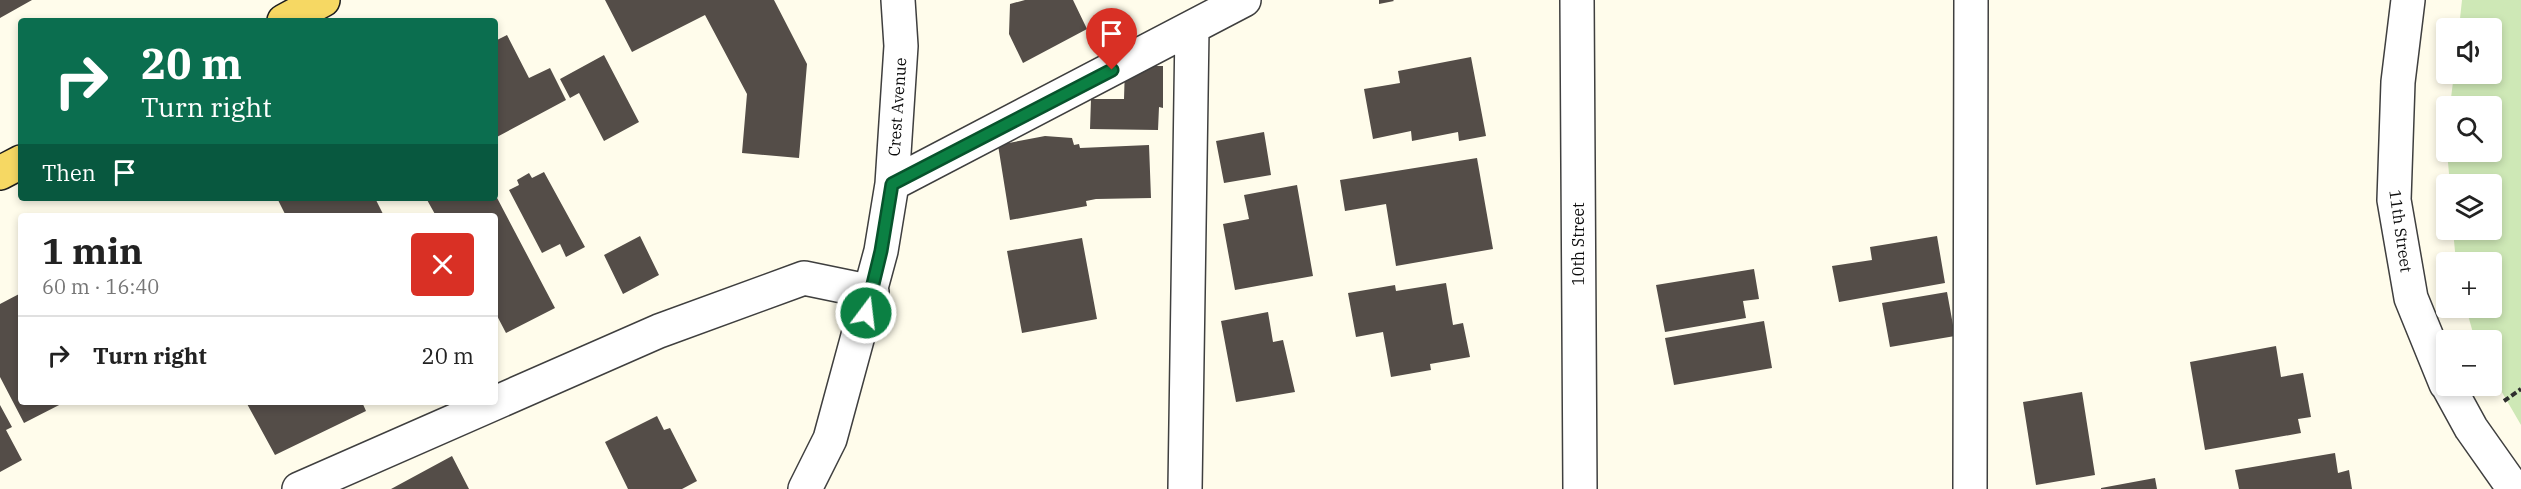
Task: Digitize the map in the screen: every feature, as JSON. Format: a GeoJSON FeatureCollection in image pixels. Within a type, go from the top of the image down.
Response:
{"type":"FeatureCollection","features":[{"type":"Feature","properties":{"kind":"main road"},"geometry":{"type":"LineString","coordinates":[[290,18],[323,0]]}},
{"type":"Feature","properties":{"kind":"main road"},"geometry":{"type":"LineString","coordinates":[[0,173],[18,164]]}},
{"type":"Feature","properties":{"kind":"street","name":"Crest Avenue"},"geometry":{"type":"LineString","coordinates":[[805,489],[830,439],[872,292],[892,184],[902,45],[898,0]]}},
{"type":"Feature","properties":{"kind":"street"},"geometry":{"type":"LineString","coordinates":[[892,184],[1244,0]]}},
{"type":"Feature","properties":{"kind":"street","name":"10th Street"},"geometry":{"type":"LineString","coordinates":[[1577,0],[1580,489]]}},
{"type":"Feature","properties":{"kind":"street"},"geometry":{"type":"LineString","coordinates":[[1970,489],[1971,0]]}},
{"type":"Feature","properties":{"kind":"street","name":"11th Street"},"geometry":{"type":"LineString","coordinates":[[2408,0],[2398,82],[2394,200],[2411,298],[2436,358]]}},
{"type":"Feature","properties":{"kind":"street"},"geometry":{"type":"LineString","coordinates":[[1185,489],[1192,29]]}},
{"type":"Feature","properties":{"kind":"street"},"geometry":{"type":"LineString","coordinates":[[498,402],[659,332],[804,278],[872,292]]}},
{"type":"Feature","properties":{"kind":"street","name":"11th Street"},"geometry":{"type":"LineString","coordinates":[[2453,396],[2471,428],[2514,489]]}},
{"type":"Feature","properties":{"kind":"street"},"geometry":{"type":"LineString","coordinates":[[299,489],[492,405]]}},
{"type":"Feature","properties":{"kind":"green space"},"geometry":{"type":"Polygon","coordinates":[[[2462,0],[2521,0],[2521,425],[2502,392],[2502,330],[2472,330],[2469,318],[2502,318],[2502,252],[2455,252],[2454,240],[2502,240],[2502,174],[2449,174],[2448,162],[2502,162],[2502,96],[2451,96],[2453,84],[2502,84],[2502,18],[2460,18],[2462,0]]]}},
{"type":"Feature","properties":{"kind":"building"},"geometry":{"type":"Polygon","coordinates":[[[0,0],[32,0],[0,18],[0,0]]]}},
{"type":"Feature","properties":{"kind":"building"},"geometry":{"type":"Polygon","coordinates":[[[605,0],[774,0],[807,64],[799,158],[742,153],[747,94],[705,15],[632,52],[605,0]]]}},
{"type":"Feature","properties":{"kind":"building"},"geometry":{"type":"Polygon","coordinates":[[[1025,0],[1073,0],[1087,29],[1023,63],[1009,34],[1010,4],[1025,0]]]}},
{"type":"Feature","properties":{"kind":"building"},"geometry":{"type":"Polygon","coordinates":[[[1379,0],[1393,0],[1394,1],[1379,4],[1379,0]]]}},
{"type":"Feature","properties":{"kind":"building"},"geometry":{"type":"Polygon","coordinates":[[[507,35],[529,78],[550,68],[566,100],[498,136],[498,40],[507,35]]]}},
{"type":"Feature","properties":{"kind":"building"},"geometry":{"type":"Polygon","coordinates":[[[604,55],[639,122],[604,141],[579,93],[570,98],[560,79],[604,55]]]}},
{"type":"Feature","properties":{"kind":"building"},"geometry":{"type":"Polygon","coordinates":[[[1471,57],[1486,136],[1459,141],[1458,132],[1412,141],[1411,131],[1373,139],[1364,89],[1400,83],[1398,71],[1471,57]]]}},
{"type":"Feature","properties":{"kind":"building"},"geometry":{"type":"Polygon","coordinates":[[[1125,66],[1163,66],[1163,108],[1159,107],[1158,130],[1090,129],[1091,99],[1124,99],[1125,66]]]}},
{"type":"Feature","properties":{"kind":"building"},"geometry":{"type":"Polygon","coordinates":[[[1264,132],[1271,175],[1224,183],[1216,141],[1264,132]]]}},
{"type":"Feature","properties":{"kind":"building"},"geometry":{"type":"Polygon","coordinates":[[[1045,136],[1072,138],[1074,145],[1079,144],[1080,148],[1149,145],[1151,198],[1096,199],[1086,201],[1087,206],[1010,220],[998,145],[1045,136]]]}},
{"type":"Feature","properties":{"kind":"building"},"geometry":{"type":"Polygon","coordinates":[[[1477,158],[1493,249],[1396,266],[1386,204],[1345,211],[1340,180],[1477,158]]]}},
{"type":"Feature","properties":{"kind":"building"},"geometry":{"type":"Polygon","coordinates":[[[544,172],[585,247],[566,257],[560,244],[542,253],[509,190],[519,185],[517,180],[529,173],[532,178],[544,172]]]}},
{"type":"Feature","properties":{"kind":"building"},"geometry":{"type":"Polygon","coordinates":[[[1297,185],[1313,276],[1235,290],[1223,224],[1249,219],[1244,195],[1297,185]]]}},
{"type":"Feature","properties":{"kind":"building"},"geometry":{"type":"Polygon","coordinates":[[[498,200],[555,308],[506,333],[498,318],[498,213],[434,213],[428,201],[498,200]]]}},
{"type":"Feature","properties":{"kind":"building"},"geometry":{"type":"Polygon","coordinates":[[[278,201],[376,201],[382,213],[284,213],[278,201]]]}},
{"type":"Feature","properties":{"kind":"building"},"geometry":{"type":"Polygon","coordinates":[[[640,236],[659,275],[623,294],[604,255],[640,236]]]}},
{"type":"Feature","properties":{"kind":"building"},"geometry":{"type":"Polygon","coordinates":[[[1937,236],[1945,283],[1839,302],[1832,266],[1872,260],[1870,247],[1937,236]]]}},
{"type":"Feature","properties":{"kind":"building"},"geometry":{"type":"Polygon","coordinates":[[[1082,238],[1097,319],[1022,333],[1007,251],[1082,238]]]}},
{"type":"Feature","properties":{"kind":"building"},"geometry":{"type":"Polygon","coordinates":[[[1754,269],[1759,299],[1743,301],[1746,318],[1665,332],[1656,285],[1754,269]]]}},
{"type":"Feature","properties":{"kind":"building"},"geometry":{"type":"Polygon","coordinates":[[[1446,283],[1453,325],[1463,323],[1470,357],[1430,364],[1431,370],[1391,377],[1383,332],[1356,337],[1348,293],[1395,285],[1396,291],[1446,283]]]}},
{"type":"Feature","properties":{"kind":"building"},"geometry":{"type":"Polygon","coordinates":[[[1947,292],[1955,336],[1890,347],[1882,303],[1947,292]]]}},
{"type":"Feature","properties":{"kind":"building"},"geometry":{"type":"Polygon","coordinates":[[[18,295],[18,405],[59,405],[24,423],[0,377],[0,304],[18,295]]]}},
{"type":"Feature","properties":{"kind":"building"},"geometry":{"type":"Polygon","coordinates":[[[1268,312],[1273,342],[1283,340],[1295,392],[1236,402],[1221,321],[1268,312]]]}},
{"type":"Feature","properties":{"kind":"building"},"geometry":{"type":"Polygon","coordinates":[[[1764,321],[1772,368],[1674,385],[1665,338],[1764,321]]]}},
{"type":"Feature","properties":{"kind":"building"},"geometry":{"type":"Polygon","coordinates":[[[2276,346],[2281,377],[2303,373],[2311,417],[2298,419],[2301,433],[2205,450],[2190,362],[2276,346]]]}},
{"type":"Feature","properties":{"kind":"building"},"geometry":{"type":"Polygon","coordinates":[[[2082,392],[2095,475],[2036,485],[2023,402],[2082,392]]]}},
{"type":"Feature","properties":{"kind":"building"},"geometry":{"type":"Polygon","coordinates":[[[0,405],[12,427],[6,430],[22,460],[0,472],[0,405]]]}},
{"type":"Feature","properties":{"kind":"building"},"geometry":{"type":"Polygon","coordinates":[[[248,405],[363,405],[366,411],[275,455],[248,405]]]}},
{"type":"Feature","properties":{"kind":"building"},"geometry":{"type":"Polygon","coordinates":[[[657,416],[664,430],[670,428],[697,481],[682,489],[628,489],[605,442],[657,416]]]}},
{"type":"Feature","properties":{"kind":"building"},"geometry":{"type":"Polygon","coordinates":[[[2335,453],[2338,473],[2349,470],[2352,489],[2239,489],[2235,470],[2335,453]]]}},
{"type":"Feature","properties":{"kind":"building"},"geometry":{"type":"Polygon","coordinates":[[[452,456],[469,489],[391,489],[452,456]]]}},
{"type":"Feature","properties":{"kind":"building"},"geometry":{"type":"Polygon","coordinates":[[[2155,478],[2157,489],[2101,489],[2101,488],[2155,478]]]}},
{"type":"Feature","properties":{"kind":"route"},"geometry":{"type":"LineString","coordinates":[[866,313],[881,251],[892,184],[1112,70]]}}]}
